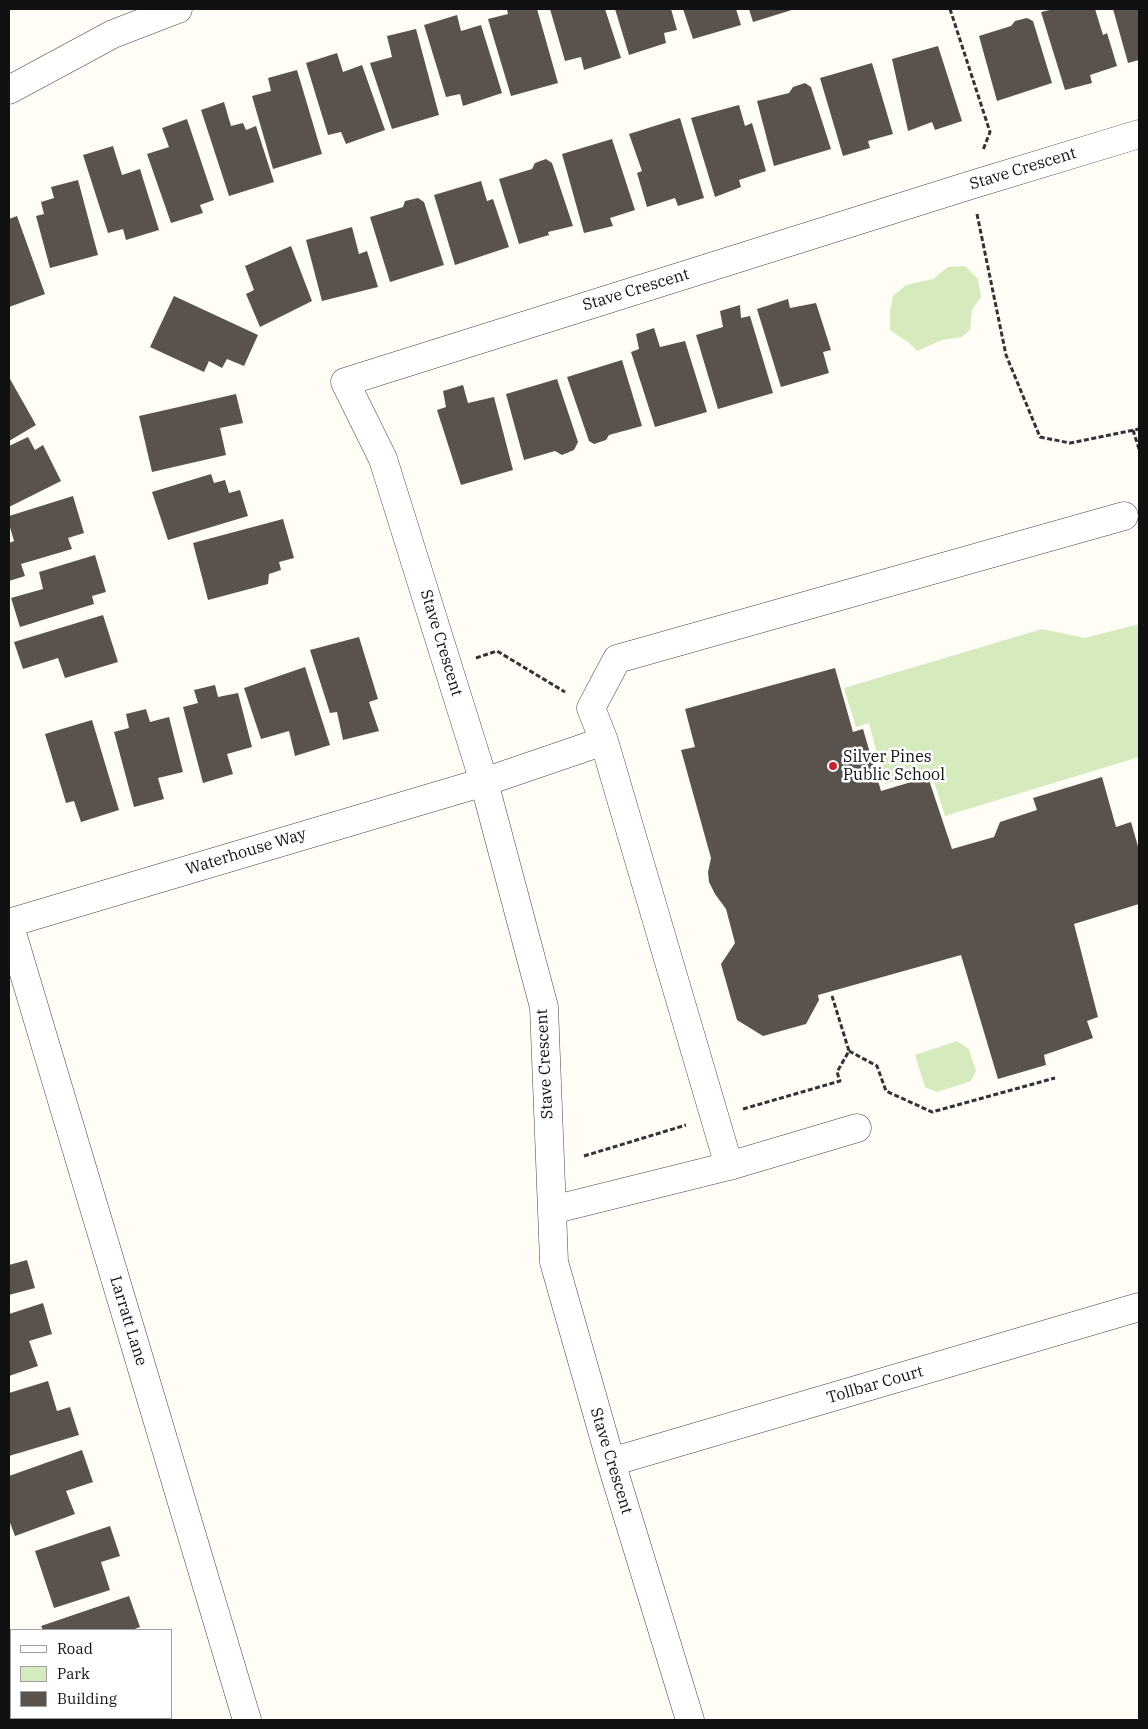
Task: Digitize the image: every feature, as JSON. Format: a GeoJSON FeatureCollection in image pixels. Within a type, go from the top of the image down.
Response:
{"type":"FeatureCollection","features":[{"type":"Feature","properties":{"kind":"street"},"geometry":{"type":"LineString","coordinates":[[9,90],[113,34],[178,9]]}},
{"type":"Feature","properties":{"kind":"street","name":"Stave Crescent"},"geometry":{"type":"LineString","coordinates":[[690,1720],[611,1462],[554,1262],[544,1007],[484,782],[383,459],[345,382],[1139,134]]}},
{"type":"Feature","properties":{"kind":"street"},"geometry":{"type":"LineString","coordinates":[[729,1166],[604,740],[591,708],[617,659],[1124,516]]}},
{"type":"Feature","properties":{"kind":"street","name":"Waterhouse Way"},"geometry":{"type":"LineString","coordinates":[[9,923],[484,782],[604,740]]}},
{"type":"Feature","properties":{"kind":"street","name":"Larratt Lane"},"geometry":{"type":"LineString","coordinates":[[9,923],[247,1720]]}},
{"type":"Feature","properties":{"kind":"street"},"geometry":{"type":"LineString","coordinates":[[552,1210],[729,1166],[857,1128]]}},
{"type":"Feature","properties":{"kind":"street","name":"Tollbar Court"},"geometry":{"type":"LineString","coordinates":[[611,1462],[1139,1307]]}},
{"type":"Feature","properties":{"kind":"path"},"geometry":{"type":"LineString","coordinates":[[950,9],[990,132],[971,185],[1006,355],[1040,437],[1070,443],[1139,429]]}},
{"type":"Feature","properties":{"kind":"path"},"geometry":{"type":"LineString","coordinates":[[1134,430],[1139,449]]}},
{"type":"Feature","properties":{"kind":"path"},"geometry":{"type":"LineString","coordinates":[[448,667],[497,651],[591,708]]}},
{"type":"Feature","properties":{"kind":"path"},"geometry":{"type":"LineString","coordinates":[[832,996],[849,1051],[878,1066],[886,1091],[932,1112],[1055,1078]]}},
{"type":"Feature","properties":{"kind":"path"},"geometry":{"type":"LineString","coordinates":[[584,1156],[840,1081],[837,1072],[849,1051]]}},
{"type":"Feature","properties":{"kind":"green space"},"geometry":{"type":"Polygon","coordinates":[[[965,266],[978,279],[981,297],[972,310],[970,330],[962,337],[942,340],[917,351],[890,330],[890,311],[893,296],[906,285],[933,279],[948,267],[965,266]]]}},
{"type":"Feature","properties":{"kind":"green space"},"geometry":{"type":"Polygon","coordinates":[[[1139,624],[1139,757],[945,816],[931,772],[885,784],[869,723],[856,727],[844,688],[1042,629],[1085,638],[1139,624]]]}},
{"type":"Feature","properties":{"kind":"green space"},"geometry":{"type":"Polygon","coordinates":[[[957,1041],[969,1049],[976,1071],[971,1081],[937,1092],[925,1087],[915,1055],[957,1041]]]}},
{"type":"Feature","properties":{"kind":"building"},"geometry":{"type":"Polygon","coordinates":[[[507,9],[537,9],[558,83],[511,96],[488,19],[508,14],[507,9]]]}},
{"type":"Feature","properties":{"kind":"building"},"geometry":{"type":"Polygon","coordinates":[[[550,9],[605,9],[621,58],[584,70],[581,57],[565,61],[550,9]]]}},
{"type":"Feature","properties":{"kind":"building"},"geometry":{"type":"Polygon","coordinates":[[[615,9],[671,9],[677,30],[664,33],[666,43],[629,55],[615,9]]]}},
{"type":"Feature","properties":{"kind":"building"},"geometry":{"type":"Polygon","coordinates":[[[683,9],[736,9],[741,25],[693,39],[683,9]]]}},
{"type":"Feature","properties":{"kind":"building"},"geometry":{"type":"Polygon","coordinates":[[[749,9],[795,9],[753,22],[749,9]]]}},
{"type":"Feature","properties":{"kind":"building"},"geometry":{"type":"Polygon","coordinates":[[[1054,9],[1095,9],[1103,35],[1107,33],[1117,66],[1090,75],[1092,83],[1065,90],[1041,12],[1054,9]]]}},
{"type":"Feature","properties":{"kind":"building"},"geometry":{"type":"Polygon","coordinates":[[[1113,9],[1139,9],[1139,60],[1128,63],[1113,9]]]}},
{"type":"Feature","properties":{"kind":"building"},"geometry":{"type":"Polygon","coordinates":[[[457,15],[461,31],[481,25],[502,93],[463,106],[460,94],[446,97],[424,25],[457,15]]]}},
{"type":"Feature","properties":{"kind":"building"},"geometry":{"type":"Polygon","coordinates":[[[1027,18],[1033,21],[1052,83],[997,101],[979,36],[1011,26],[1015,21],[1027,18]]]}},
{"type":"Feature","properties":{"kind":"building"},"geometry":{"type":"Polygon","coordinates":[[[416,29],[439,115],[392,129],[370,63],[392,57],[387,36],[416,29]]]}},
{"type":"Feature","properties":{"kind":"building"},"geometry":{"type":"Polygon","coordinates":[[[938,46],[962,121],[935,130],[932,122],[908,131],[892,59],[938,46]]]}},
{"type":"Feature","properties":{"kind":"building"},"geometry":{"type":"Polygon","coordinates":[[[337,53],[343,72],[362,65],[385,130],[346,144],[341,132],[328,135],[306,63],[337,53]]]}},
{"type":"Feature","properties":{"kind":"building"},"geometry":{"type":"Polygon","coordinates":[[[872,63],[893,134],[868,141],[870,148],[843,156],[820,78],[872,63]]]}},
{"type":"Feature","properties":{"kind":"building"},"geometry":{"type":"Polygon","coordinates":[[[297,70],[322,154],[273,169],[252,96],[271,91],[268,78],[297,70]]]}},
{"type":"Feature","properties":{"kind":"building"},"geometry":{"type":"Polygon","coordinates":[[[805,83],[811,87],[831,149],[774,166],[757,101],[789,93],[793,87],[805,83]]]}},
{"type":"Feature","properties":{"kind":"building"},"geometry":{"type":"Polygon","coordinates":[[[224,102],[231,126],[243,123],[246,130],[256,126],[274,182],[229,196],[201,110],[224,102]]]}},
{"type":"Feature","properties":{"kind":"building"},"geometry":{"type":"Polygon","coordinates":[[[739,105],[745,126],[752,123],[766,171],[739,180],[741,187],[715,197],[691,118],[739,105]]]}},
{"type":"Feature","properties":{"kind":"building"},"geometry":{"type":"Polygon","coordinates":[[[680,118],[704,198],[678,206],[675,198],[647,207],[637,173],[642,171],[629,134],[680,118]]]}},
{"type":"Feature","properties":{"kind":"building"},"geometry":{"type":"Polygon","coordinates":[[[187,119],[214,200],[200,205],[203,213],[171,223],[147,154],[169,147],[162,128],[187,119]]]}},
{"type":"Feature","properties":{"kind":"building"},"geometry":{"type":"Polygon","coordinates":[[[612,139],[635,210],[610,218],[613,226],[584,233],[562,154],[612,139]]]}},
{"type":"Feature","properties":{"kind":"building"},"geometry":{"type":"Polygon","coordinates":[[[113,146],[122,175],[140,169],[159,230],[126,240],[123,229],[108,233],[83,155],[113,146]]]}},
{"type":"Feature","properties":{"kind":"building"},"geometry":{"type":"Polygon","coordinates":[[[546,159],[552,163],[573,226],[548,232],[549,235],[519,244],[499,179],[532,169],[535,163],[546,159]]]}},
{"type":"Feature","properties":{"kind":"building"},"geometry":{"type":"Polygon","coordinates":[[[78,180],[98,255],[50,268],[36,216],[44,214],[41,202],[54,198],[51,187],[78,180]]]}},
{"type":"Feature","properties":{"kind":"building"},"geometry":{"type":"Polygon","coordinates":[[[481,181],[487,201],[493,199],[509,247],[455,265],[434,195],[481,181]]]}},
{"type":"Feature","properties":{"kind":"building"},"geometry":{"type":"Polygon","coordinates":[[[418,198],[424,202],[444,265],[390,282],[370,217],[403,207],[405,201],[418,198]]]}},
{"type":"Feature","properties":{"kind":"building"},"geometry":{"type":"Polygon","coordinates":[[[17,216],[45,294],[9,307],[9,219],[17,216]]]}},
{"type":"Feature","properties":{"kind":"building"},"geometry":{"type":"Polygon","coordinates":[[[352,227],[359,254],[367,251],[378,287],[322,301],[306,240],[352,227]]]}},
{"type":"Feature","properties":{"kind":"building"},"geometry":{"type":"Polygon","coordinates":[[[291,246],[312,301],[260,327],[246,294],[254,290],[245,266],[291,246]]]}},
{"type":"Feature","properties":{"kind":"building"},"geometry":{"type":"Polygon","coordinates":[[[174,296],[258,335],[244,366],[227,359],[222,368],[209,361],[204,372],[150,347],[174,296]]]}},
{"type":"Feature","properties":{"kind":"building"},"geometry":{"type":"Polygon","coordinates":[[[788,299],[790,308],[816,303],[831,350],[823,352],[829,373],[781,387],[757,309],[788,299]]]}},
{"type":"Feature","properties":{"kind":"building"},"geometry":{"type":"Polygon","coordinates":[[[740,305],[741,318],[750,316],[773,393],[718,409],[696,335],[723,327],[720,311],[740,305]]]}},
{"type":"Feature","properties":{"kind":"building"},"geometry":{"type":"Polygon","coordinates":[[[654,328],[660,347],[685,341],[707,412],[655,427],[631,352],[639,349],[636,334],[654,328]]]}},
{"type":"Feature","properties":{"kind":"building"},"geometry":{"type":"Polygon","coordinates":[[[622,360],[642,426],[609,435],[606,440],[594,444],[589,441],[567,377],[622,360]]]}},
{"type":"Feature","properties":{"kind":"building"},"geometry":{"type":"Polygon","coordinates":[[[557,379],[578,442],[574,450],[562,455],[555,451],[524,460],[506,394],[557,379]]]}},
{"type":"Feature","properties":{"kind":"building"},"geometry":{"type":"Polygon","coordinates":[[[9,380],[36,425],[9,441],[9,380]]]}},
{"type":"Feature","properties":{"kind":"building"},"geometry":{"type":"Polygon","coordinates":[[[463,385],[468,403],[494,397],[513,470],[461,485],[437,410],[446,407],[443,391],[463,385]]]}},
{"type":"Feature","properties":{"kind":"building"},"geometry":{"type":"Polygon","coordinates":[[[236,394],[243,423],[220,428],[226,455],[152,472],[139,416],[236,394]]]}},
{"type":"Feature","properties":{"kind":"building"},"geometry":{"type":"Polygon","coordinates":[[[28,437],[35,450],[43,445],[61,481],[9,507],[9,446],[28,437]]]}},
{"type":"Feature","properties":{"kind":"building"},"geometry":{"type":"Polygon","coordinates":[[[211,474],[214,483],[225,480],[229,493],[240,490],[248,516],[168,540],[152,492],[211,474]]]}},
{"type":"Feature","properties":{"kind":"building"},"geometry":{"type":"Polygon","coordinates":[[[73,496],[84,533],[68,538],[72,549],[21,564],[25,576],[9,581],[9,543],[14,541],[9,524],[9,516],[73,496]]]}},
{"type":"Feature","properties":{"kind":"building"},"geometry":{"type":"Polygon","coordinates":[[[283,519],[294,558],[279,562],[281,570],[269,574],[268,584],[208,600],[193,543],[283,519]]]}},
{"type":"Feature","properties":{"kind":"building"},"geometry":{"type":"Polygon","coordinates":[[[95,555],[106,592],[92,596],[94,604],[20,627],[11,598],[43,589],[39,572],[95,555]]]}},
{"type":"Feature","properties":{"kind":"building"},"geometry":{"type":"Polygon","coordinates":[[[103,615],[118,662],[65,678],[58,658],[23,669],[14,642],[103,615]]]}},
{"type":"Feature","properties":{"kind":"building"},"geometry":{"type":"Polygon","coordinates":[[[359,637],[378,699],[369,702],[379,731],[343,740],[337,712],[330,713],[310,650],[359,637]]]}},
{"type":"Feature","properties":{"kind":"building"},"geometry":{"type":"Polygon","coordinates":[[[305,667],[330,745],[295,756],[289,731],[261,739],[244,688],[305,667]]]}},
{"type":"Feature","properties":{"kind":"building"},"geometry":{"type":"Polygon","coordinates":[[[835,668],[853,732],[863,729],[881,791],[928,777],[952,849],[994,837],[1000,822],[1037,810],[1033,798],[1102,777],[1116,827],[1131,822],[1139,850],[1139,904],[1074,924],[1098,1017],[1087,1021],[1093,1038],[1044,1055],[1046,1065],[998,1079],[961,955],[818,995],[819,1000],[806,1024],[763,1036],[737,1020],[721,964],[735,943],[726,909],[709,882],[708,872],[711,858],[681,750],[695,747],[685,709],[835,668]]]}},
{"type":"Feature","properties":{"kind":"building"},"geometry":{"type":"Polygon","coordinates":[[[215,685],[218,697],[238,693],[252,747],[227,754],[233,774],[203,783],[183,707],[198,703],[194,690],[215,685]]]}},
{"type":"Feature","properties":{"kind":"building"},"geometry":{"type":"Polygon","coordinates":[[[146,709],[150,722],[169,717],[183,772],[158,778],[164,799],[134,807],[114,732],[129,728],[126,714],[146,709]]]}},
{"type":"Feature","properties":{"kind":"building"},"geometry":{"type":"Polygon","coordinates":[[[92,720],[119,810],[81,822],[74,801],[66,803],[45,734],[92,720]]]}},
{"type":"Feature","properties":{"kind":"building"},"geometry":{"type":"Polygon","coordinates":[[[27,1260],[35,1288],[9,1295],[9,1265],[27,1260]]]}},
{"type":"Feature","properties":{"kind":"building"},"geometry":{"type":"Polygon","coordinates":[[[43,1303],[52,1334],[29,1341],[38,1366],[9,1376],[9,1314],[43,1303]]]}},
{"type":"Feature","properties":{"kind":"building"},"geometry":{"type":"Polygon","coordinates":[[[48,1381],[57,1411],[70,1407],[79,1435],[9,1456],[9,1393],[48,1381]]]}},
{"type":"Feature","properties":{"kind":"building"},"geometry":{"type":"Polygon","coordinates":[[[82,1450],[93,1482],[66,1491],[75,1514],[15,1536],[9,1520],[9,1476],[82,1450]]]}},
{"type":"Feature","properties":{"kind":"building"},"geometry":{"type":"Polygon","coordinates":[[[110,1526],[120,1556],[101,1562],[110,1590],[54,1608],[35,1551],[110,1526]]]}},
{"type":"Feature","properties":{"kind":"building"},"geometry":{"type":"Polygon","coordinates":[[[129,1596],[140,1627],[135,1629],[42,1629],[41,1626],[129,1596]]]}},
{"type":"Feature","properties":{"kind":"building"},"geometry":{"type":"Polygon","coordinates":[[[70,1719],[140,1720],[71,1720],[70,1719]]]}},
{"type":"Feature","properties":{"kind":"place","name":"Silver Pines Public School"},"geometry":{"type":"Point","coordinates":[833,766]}}]}
